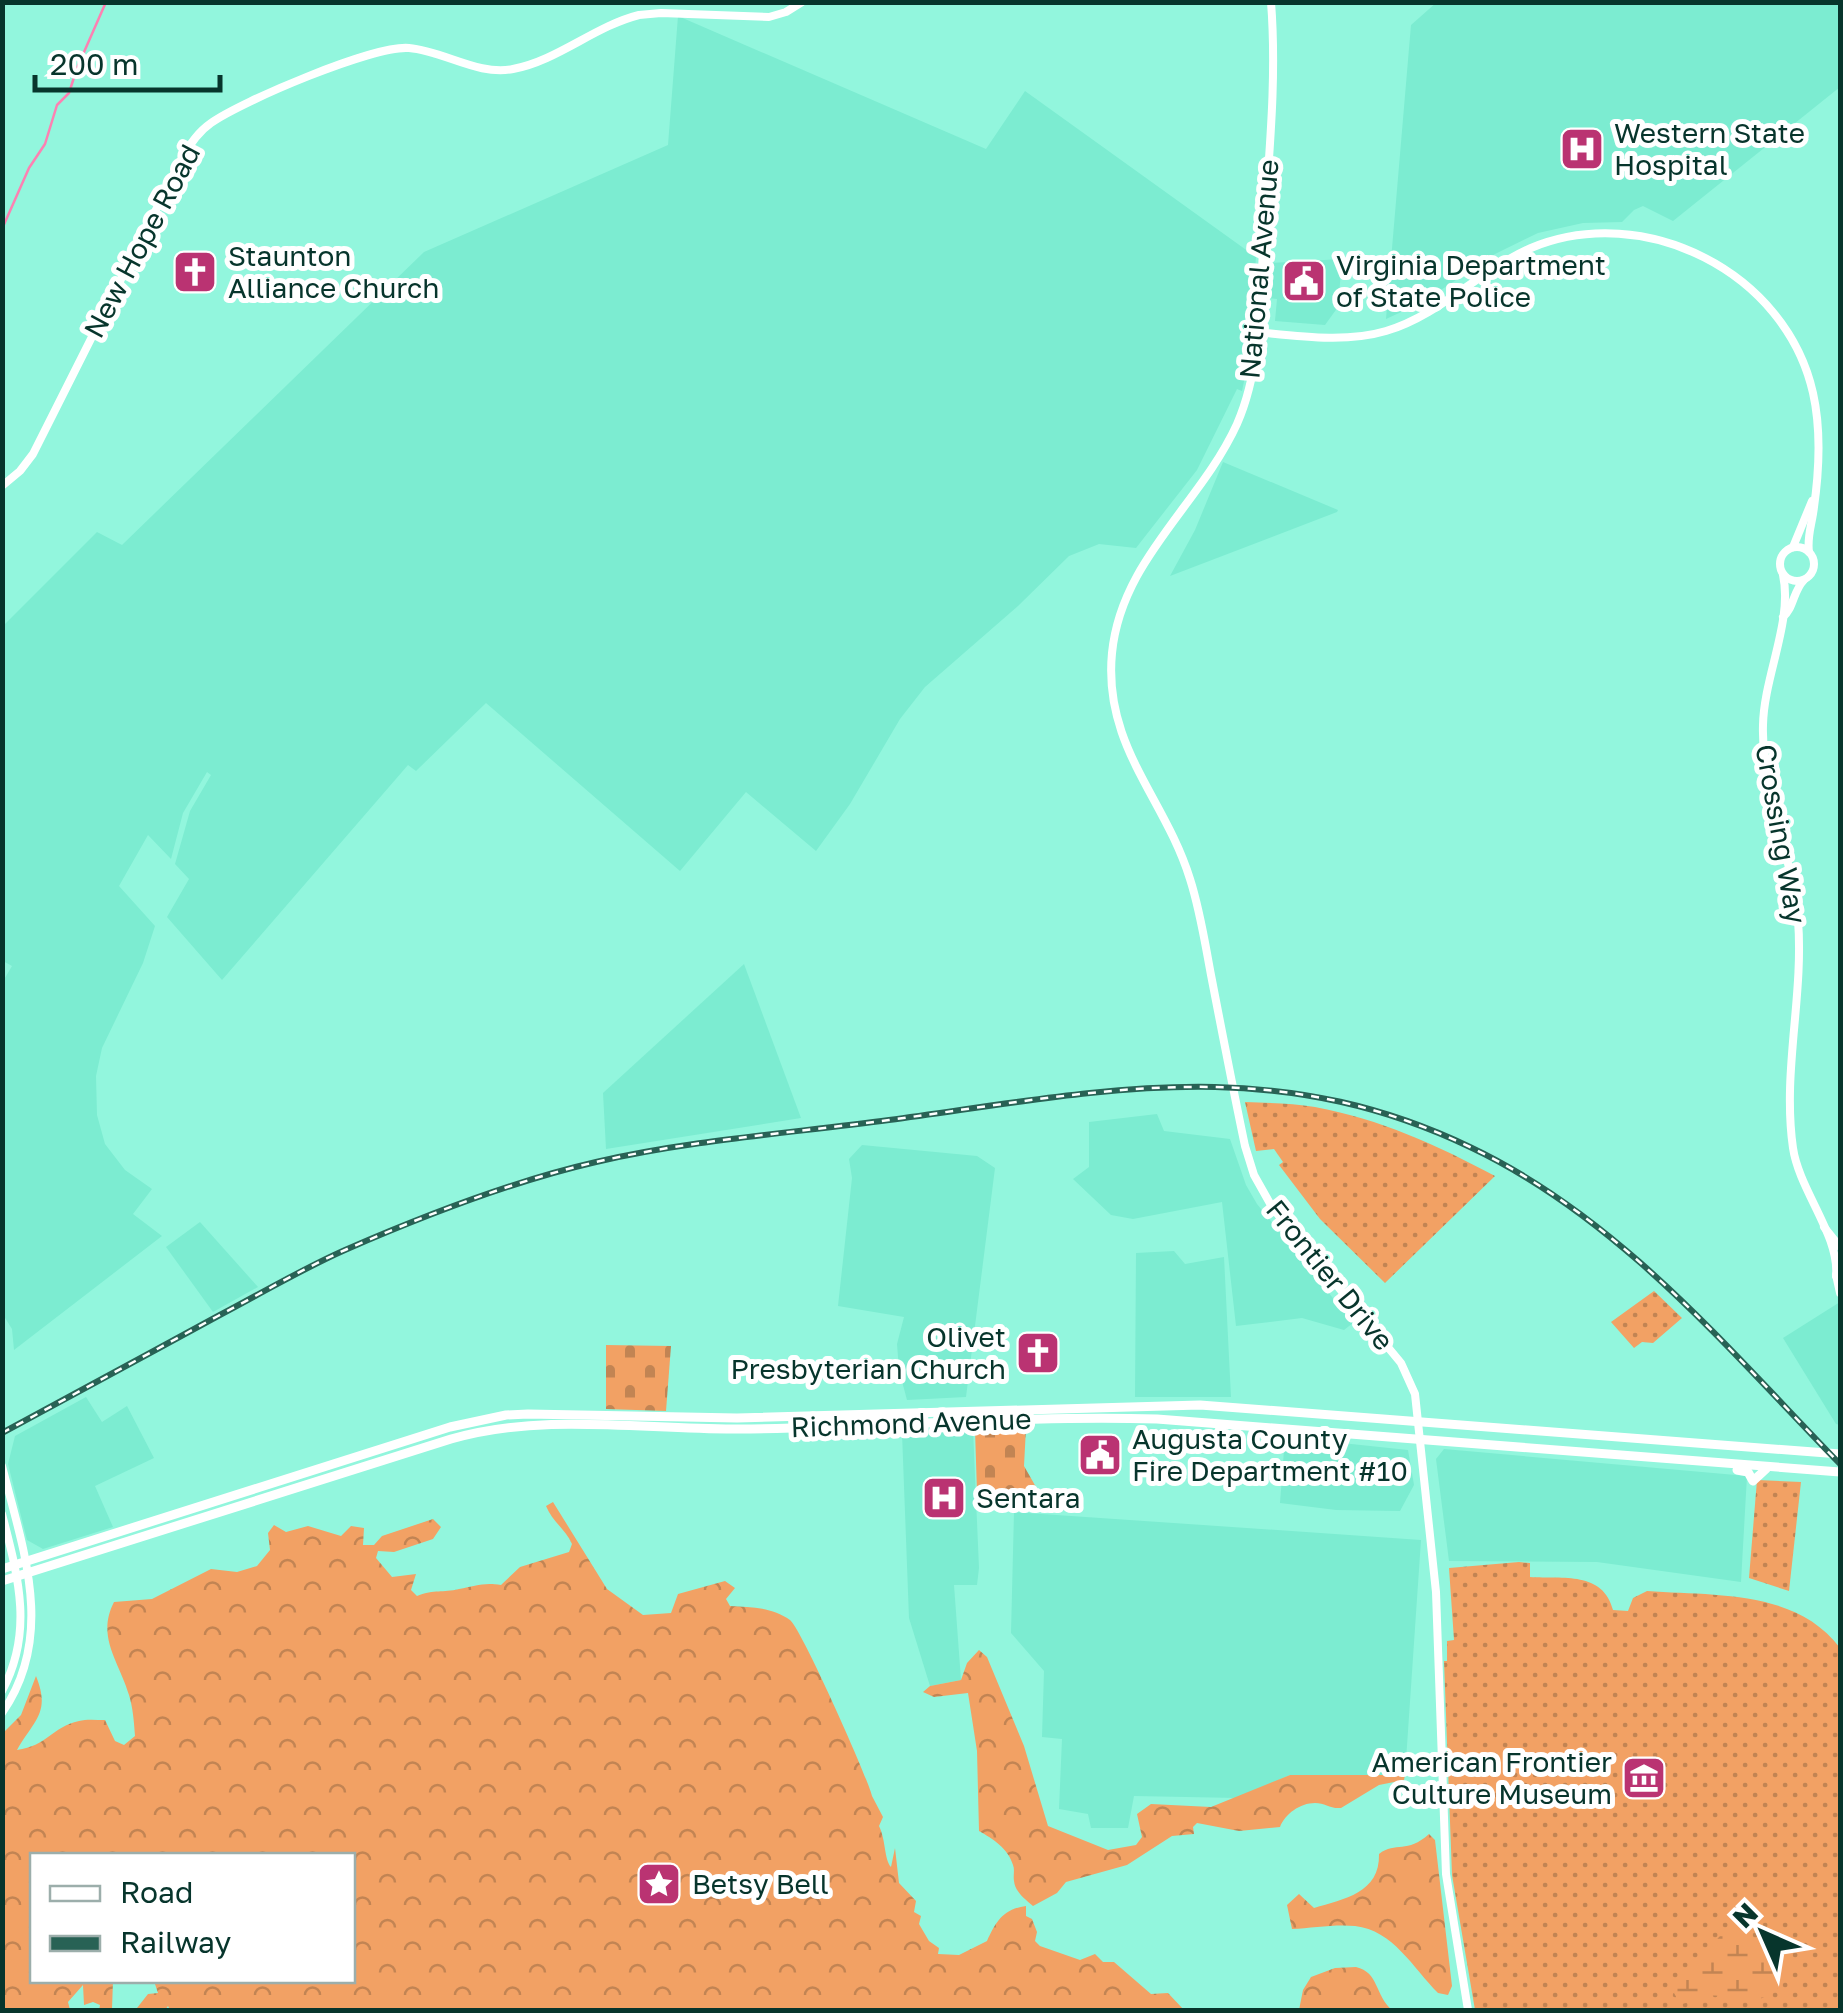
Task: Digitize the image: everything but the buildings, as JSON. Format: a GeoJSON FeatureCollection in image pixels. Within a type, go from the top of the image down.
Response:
{"type":"FeatureCollection","features":[{"type":"Feature","properties":{"kind":"main road","name":"Richmond Avenue"},"geometry":{"type":"LineString","coordinates":[[2,1569],[341,1460],[450,1427],[506,1415],[737,1418],[1158,1405],[1252,1408],[1840,1454]]}},
{"type":"Feature","properties":{"kind":"main road","name":"Richmond Avenue"},"geometry":{"type":"LineString","coordinates":[[2,1581],[451,1439],[511,1426],[737,1429],[1094,1418],[1696,1462],[1706,1467],[1744,1470],[1752,1480],[1760,1471],[1772,1467],[1840,1472]]}},
{"type":"Feature","properties":{"kind":"street","name":"New Hope Road"},"geometry":{"type":"LineString","coordinates":[[2,486],[33,454],[182,158],[196,136],[213,121],[386,49],[413,48],[484,68],[512,70],[639,15],[769,17],[802,2]]}},
{"type":"Feature","properties":{"kind":"street","name":"National Avenue"},"geometry":{"type":"LineString","coordinates":[[1141,564],[1209,476],[1229,441],[1250,386],[1272,105],[1271,2]]}},
{"type":"Feature","properties":{"kind":"street"},"geometry":{"type":"LineString","coordinates":[[1257,332],[1352,337],[1376,334],[1416,319],[1495,266],[1552,241],[1590,233],[1625,233],[1660,240],[1704,256],[1769,306],[1787,332],[1808,378],[1818,424],[1809,552],[1814,568],[1804,580],[1792,581],[1783,575],[1780,559],[1793,547],[1812,501]]}},
{"type":"Feature","properties":{"kind":"street"},"geometry":{"type":"LineString","coordinates":[[1793,547],[1809,552]]}},
{"type":"Feature","properties":{"kind":"street","name":"Frontier Drive"},"geometry":{"type":"LineString","coordinates":[[1141,564],[1125,597],[1114,635],[1113,703],[1128,753],[1169,827],[1190,878],[1246,1152],[1264,1196],[1401,1364],[1413,1387],[1436,1592],[1445,1855],[1468,2010]]}},
{"type":"Feature","properties":{"kind":"street","name":"Crossing Way"},"geometry":{"type":"LineString","coordinates":[[1783,575],[1783,618],[1764,709],[1765,768],[1797,913],[1800,946],[1789,1096],[1794,1154],[1836,1256],[1840,1292]]}},
{"type":"Feature","properties":{"kind":"street","name":"Crossing Way"},"geometry":{"type":"LineString","coordinates":[[1783,618],[1795,589],[1804,580]]}},
{"type":"Feature","properties":{"kind":"street","name":"Crossing Way"},"geometry":{"type":"LineString","coordinates":[[1824,1226],[1840,1247]]}},
{"type":"Feature","properties":{"kind":"street"},"geometry":{"type":"LineString","coordinates":[[1836,1276],[1840,1267]]}},
{"type":"Feature","properties":{"kind":"street"},"geometry":{"type":"LineString","coordinates":[[2,1466],[32,1644],[21,1680],[2,1713]]}},
{"type":"Feature","properties":{"kind":"street"},"geometry":{"type":"LineString","coordinates":[[2,1514],[20,1563]]}},
{"type":"Feature","properties":{"kind":"street"},"geometry":{"type":"LineString","coordinates":[[2,1692],[21,1637],[22,1574]]}},
{"type":"Feature","properties":{"kind":"shaded area","name":"Western State Hospital"},"geometry":{"type":"Polygon","coordinates":[[[1437,2],[1840,3],[1840,87],[1673,221],[1643,206],[1622,222],[1583,223],[1538,233],[1495,254],[1423,302],[1386,319],[1411,25],[1437,2]]]}},
{"type":"Feature","properties":{"kind":"shaded area"},"geometry":{"type":"Polygon","coordinates":[[[678,16],[986,149],[1025,91],[1256,257],[1242,391],[1237,389],[1197,470],[1136,548],[1099,544],[1069,556],[925,687],[900,719],[850,804],[816,851],[746,792],[680,871],[486,703],[416,771],[408,765],[222,980],[167,917],[189,879],[175,864],[190,811],[211,775],[207,772],[183,813],[171,859],[148,835],[119,886],[155,926],[143,963],[102,1048],[96,1076],[97,1115],[105,1144],[125,1170],[152,1189],[133,1214],[162,1236],[14,1350],[12,1329],[2,1313],[2,983],[12,966],[3,961],[3,626],[97,532],[122,545],[424,252],[668,145],[678,16]]]}},
{"type":"Feature","properties":{"kind":"shaded area","name":"Virginia Department of State Police"},"geometry":{"type":"Polygon","coordinates":[[[1342,259],[1338,307],[1325,325],[1275,321],[1277,299],[1267,298],[1269,263],[1342,259]]]}},
{"type":"Feature","properties":{"kind":"shaded area"},"geometry":{"type":"Polygon","coordinates":[[[1223,462],[1338,510],[1170,576],[1195,530],[1223,462]]]}},
{"type":"Feature","properties":{"kind":"shaded area"},"geometry":{"type":"Polygon","coordinates":[[[744,964],[801,1118],[606,1149],[603,1093],[744,964]]]}},
{"type":"Feature","properties":{"kind":"shaded area"},"geometry":{"type":"Polygon","coordinates":[[[1157,1114],[1164,1131],[1230,1139],[1257,1204],[1353,1323],[1344,1330],[1302,1318],[1236,1326],[1222,1202],[1133,1219],[1111,1215],[1073,1179],[1089,1167],[1089,1122],[1157,1114]]]}},
{"type":"Feature","properties":{"kind":"shaded area"},"geometry":{"type":"Polygon","coordinates":[[[862,1145],[977,1156],[995,1168],[966,1397],[907,1400],[897,1344],[904,1317],[838,1306],[852,1178],[849,1159],[862,1145]]]}},
{"type":"Feature","properties":{"kind":"shaded area"},"geometry":{"type":"Polygon","coordinates":[[[200,1222],[258,1287],[213,1312],[166,1247],[200,1222]]]}},
{"type":"Feature","properties":{"kind":"shaded area"},"geometry":{"type":"Polygon","coordinates":[[[1174,1251],[1185,1264],[1224,1257],[1231,1397],[1135,1397],[1136,1253],[1174,1251]]]}},
{"type":"Feature","properties":{"kind":"shaded area"},"geometry":{"type":"Polygon","coordinates":[[[1840,1302],[1840,1425],[1783,1338],[1840,1302]]]}},
{"type":"Feature","properties":{"kind":"shaded area"},"geometry":{"type":"Polygon","coordinates":[[[86,1397],[102,1422],[127,1406],[154,1458],[95,1486],[113,1527],[43,1549],[27,1540],[8,1464],[15,1436],[86,1397]]]}},
{"type":"Feature","properties":{"kind":"shaded area"},"geometry":{"type":"Polygon","coordinates":[[[973,1429],[977,1585],[954,1585],[961,1680],[930,1686],[909,1618],[902,1433],[973,1429]]]}},
{"type":"Feature","properties":{"kind":"shaded area"},"geometry":{"type":"Polygon","coordinates":[[[1285,1437],[1408,1450],[1414,1485],[1400,1511],[1336,1510],[1280,1503],[1285,1437]]]}},
{"type":"Feature","properties":{"kind":"shaded area"},"geometry":{"type":"Polygon","coordinates":[[[1444,1449],[1747,1476],[1741,1582],[1597,1562],[1449,1561],[1436,1459],[1444,1449]]]}},
{"type":"Feature","properties":{"kind":"shaded area"},"geometry":{"type":"Polygon","coordinates":[[[1014,1512],[1421,1540],[1405,1775],[1290,1775],[1238,1798],[1134,1796],[1128,1828],[1091,1828],[1088,1814],[1059,1809],[1062,1739],[1042,1737],[1044,1671],[1011,1633],[1014,1512]]]}},
{"type":"Feature","properties":{"kind":"green space"},"geometry":{"type":"Polygon","coordinates":[[[1245,1102],[1306,1106],[1362,1118],[1430,1144],[1495,1176],[1385,1283],[1320,1219],[1279,1165],[1283,1162],[1274,1149],[1256,1151],[1245,1102]]]}},
{"type":"Feature","properties":{"kind":"green space"},"geometry":{"type":"Polygon","coordinates":[[[1654,1291],[1682,1318],[1653,1343],[1642,1342],[1634,1348],[1611,1322],[1654,1291]]]}},
{"type":"Feature","properties":{"kind":"green space"},"geometry":{"type":"Polygon","coordinates":[[[606,1345],[671,1346],[666,1411],[606,1409],[606,1345]]]}},
{"type":"Feature","properties":{"kind":"green space"},"geometry":{"type":"Polygon","coordinates":[[[1026,1428],[1024,1466],[1040,1494],[977,1492],[975,1430],[1026,1428]]]}},
{"type":"Feature","properties":{"kind":"green space"},"geometry":{"type":"Polygon","coordinates":[[[1757,1480],[1801,1482],[1789,1591],[1749,1578],[1757,1480]]]}},
{"type":"Feature","properties":{"kind":"green space"},"geometry":{"type":"Polygon","coordinates":[[[553,1502],[607,1589],[643,1615],[671,1613],[678,1594],[725,1581],[735,1588],[726,1599],[730,1606],[768,1610],[790,1620],[820,1674],[883,1817],[879,1826],[889,1864],[891,1867],[895,1848],[899,1883],[916,1901],[914,1912],[921,1916],[919,1924],[929,1941],[939,1948],[938,1954],[959,1955],[987,1941],[1005,1914],[1026,1906],[1026,1916],[1032,1919],[1037,1932],[1035,1941],[1040,1946],[1080,1960],[1095,1954],[1103,1962],[1114,1962],[1151,1994],[1168,1993],[1184,2010],[170,2010],[168,2006],[165,2010],[128,2010],[137,2008],[148,1994],[158,1993],[155,1983],[355,1983],[355,1853],[30,1853],[30,1983],[113,1983],[112,2009],[99,2010],[100,2005],[93,2002],[84,2005],[83,1985],[68,2002],[70,2010],[3,2010],[3,1733],[21,1715],[36,1676],[41,1708],[17,1750],[36,1745],[62,1728],[85,1720],[105,1720],[115,1741],[124,1745],[135,1736],[130,1700],[108,1638],[114,1602],[152,1599],[211,1569],[237,1572],[257,1566],[270,1550],[268,1533],[274,1525],[286,1532],[308,1526],[341,1536],[351,1526],[364,1528],[363,1545],[374,1545],[382,1536],[433,1519],[441,1527],[433,1539],[394,1552],[378,1551],[376,1558],[392,1577],[416,1574],[411,1590],[417,1596],[501,1585],[520,1567],[569,1552],[572,1544],[546,1506],[553,1502]]]}},
{"type":"Feature","properties":{"kind":"green space","name":"American Frontier Culture Museum"},"geometry":{"type":"Polygon","coordinates":[[[1530,1563],[1530,1577],[1591,1583],[1608,1597],[1613,1610],[1628,1611],[1633,1598],[1647,1591],[1725,1596],[1777,1605],[1822,1629],[1840,1648],[1840,2010],[1475,2010],[1452,1875],[1444,1661],[1447,1641],[1454,1640],[1449,1568],[1530,1563]]]}},
{"type":"Feature","properties":{"kind":"green space"},"geometry":{"type":"Polygon","coordinates":[[[979,1650],[987,1657],[1024,1746],[1048,1826],[1108,1850],[1136,1845],[1142,1837],[1137,1814],[1151,1804],[1211,1807],[1290,1775],[1405,1775],[1404,1780],[1379,1785],[1341,1808],[1309,1803],[1289,1814],[1280,1827],[1239,1831],[1197,1823],[1194,1834],[1172,1836],[1127,1865],[1066,1882],[1057,1893],[1033,1906],[1016,1889],[1008,1854],[979,1831],[977,1751],[968,1693],[934,1697],[923,1692],[930,1686],[961,1680],[967,1663],[979,1650]]]}},
{"type":"Feature","properties":{"kind":"green space"},"geometry":{"type":"Polygon","coordinates":[[[1429,1834],[1435,1840],[1452,1986],[1448,1995],[1438,1993],[1391,1942],[1368,1929],[1340,1925],[1292,1929],[1287,1905],[1299,1894],[1314,1908],[1348,1897],[1373,1878],[1379,1854],[1414,1844],[1429,1834]]]}},
{"type":"Feature","properties":{"kind":"green space"},"geometry":{"type":"Polygon","coordinates":[[[1729,1926],[1786,1960],[1792,1969],[1789,1976],[1772,1993],[1757,2000],[1714,1996],[1680,2004],[1674,1993],[1682,1978],[1729,1926]]]}},
{"type":"Feature","properties":{"kind":"green space"},"geometry":{"type":"Polygon","coordinates":[[[1356,1967],[1369,1974],[1392,2010],[1299,2010],[1303,1990],[1311,1977],[1335,1968],[1356,1967]]]}},
{"type":"Feature","properties":{"kind":"waterway"},"geometry":{"type":"LineString","coordinates":[[2,229],[29,168],[45,144],[57,105],[69,93],[106,2]]}},
{"type":"Feature","properties":{"kind":"railway"},"geometry":{"type":"LineString","coordinates":[[2,1433],[329,1257],[437,1212],[533,1179],[632,1154],[705,1142],[1040,1099],[1182,1087],[1253,1089],[1324,1098],[1396,1117],[1470,1147],[1524,1176],[1575,1210],[1669,1289],[1840,1464]]}},
{"type":"Feature","properties":{"kind":"place","name":"Western State Hospital"},"geometry":{"type":"Point","coordinates":[1582,149]}},
{"type":"Feature","properties":{"kind":"place","name":"Staunton Alliance Church"},"geometry":{"type":"Point","coordinates":[195,272]}},
{"type":"Feature","properties":{"kind":"place","name":"Virginia Department of State Police"},"geometry":{"type":"Point","coordinates":[1304,281]}},
{"type":"Feature","properties":{"kind":"place","name":"Olivet Presbyterian Church"},"geometry":{"type":"Point","coordinates":[1038,1353]}},
{"type":"Feature","properties":{"kind":"place","name":"Augusta County Fire Department #10"},"geometry":{"type":"Point","coordinates":[1100,1455]}},
{"type":"Feature","properties":{"kind":"place","name":"Sentara"},"geometry":{"type":"Point","coordinates":[944,1498]}},
{"type":"Feature","properties":{"kind":"place","name":"American Frontier Culture Museum"},"geometry":{"type":"Point","coordinates":[1644,1778]}},
{"type":"Feature","properties":{"kind":"place","name":"Betsy Bell"},"geometry":{"type":"Point","coordinates":[659,1884]}}]}
